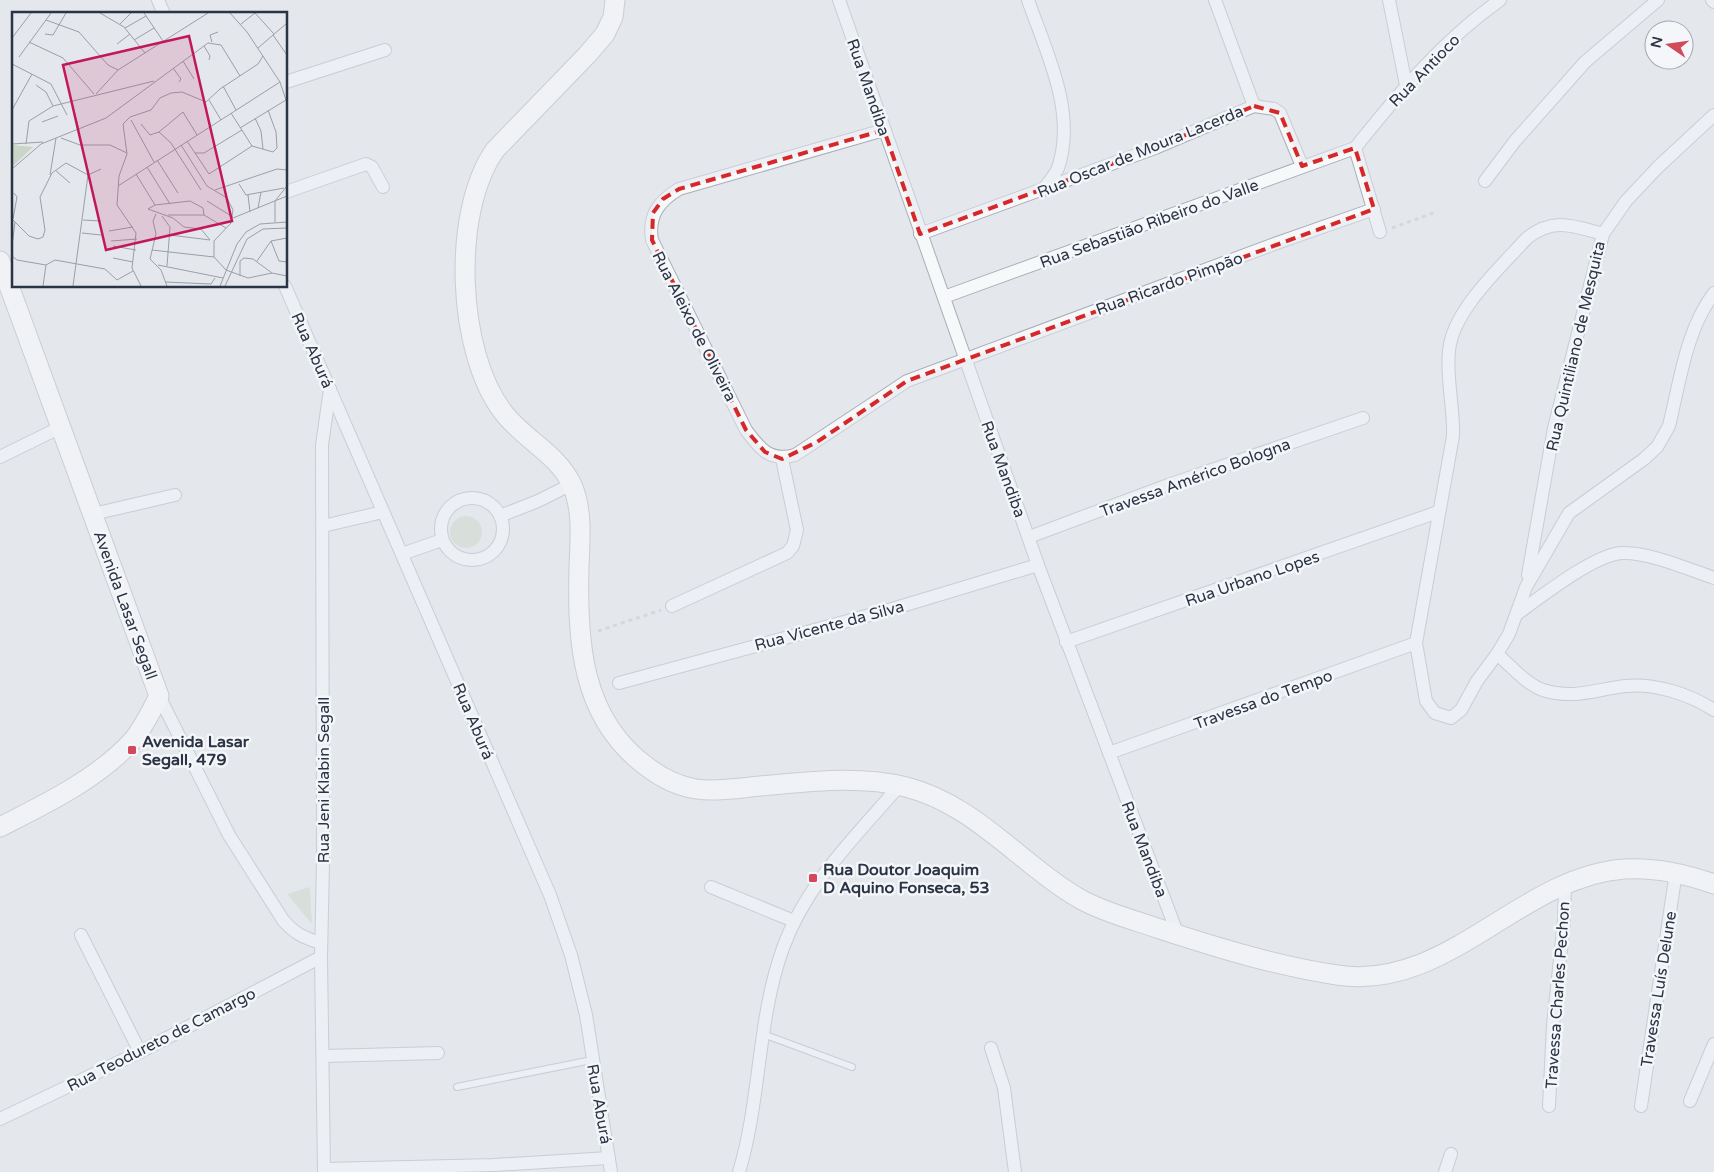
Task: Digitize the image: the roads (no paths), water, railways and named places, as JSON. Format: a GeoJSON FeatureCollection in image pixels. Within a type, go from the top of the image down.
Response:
{"type":"FeatureCollection","features":[{"type":"Feature","properties":{"kind":"street"},"geometry":{"type":"LineString","coordinates":[[158,0],[163,12]]}},
{"type":"Feature","properties":{"kind":"street"},"geometry":{"type":"LineString","coordinates":[[615,0],[613,17],[605,34],[495,150],[486,162],[478,180],[470,214],[466,248],[468,314],[474,350],[487,387],[513,425],[556,463],[572,484],[578,508],[580,529],[578,599],[581,637],[589,690],[602,716],[642,764],[676,783],[696,789],[725,790],[835,781],[900,786],[940,800],[979,824],[1061,886],[1086,902],[1178,935],[1278,964],[1339,975],[1382,976],[1405,971],[1441,955],[1565,885],[1594,875],[1625,869],[1676,872],[1714,884]]}},
{"type":"Feature","properties":{"kind":"street","name":"Rua Mandiba"},"geometry":{"type":"LineString","coordinates":[[840,0],[920,234],[1066,642],[1178,935]]}},
{"type":"Feature","properties":{"kind":"street"},"geometry":{"type":"LineString","coordinates":[[1028,0],[1063,110],[1065,132],[1057,169],[1043,190]]}},
{"type":"Feature","properties":{"kind":"street","name":"Rua Oscar de Moura Lacerda"},"geometry":{"type":"LineString","coordinates":[[920,234],[1156,148],[1254,106],[1215,0]]}},
{"type":"Feature","properties":{"kind":"street"},"geometry":{"type":"LineString","coordinates":[[1389,0],[1406,85]]}},
{"type":"Feature","properties":{"kind":"street","name":"Rua Antioco"},"geometry":{"type":"LineString","coordinates":[[1355,148],[1406,85],[1455,36],[1500,0]]}},
{"type":"Feature","properties":{"kind":"street"},"geometry":{"type":"LineString","coordinates":[[1485,181],[1515,141],[1585,62],[1658,0]]}},
{"type":"Feature","properties":{"kind":"street"},"geometry":{"type":"LineString","coordinates":[[288,81],[385,50]]}},
{"type":"Feature","properties":{"kind":"street"},"geometry":{"type":"LineString","coordinates":[[1254,106],[1268,107],[1280,113],[1302,166]]}},
{"type":"Feature","properties":{"kind":"street"},"geometry":{"type":"LineString","coordinates":[[1603,234],[1633,194],[1714,115]]}},
{"type":"Feature","properties":{"kind":"street","name":"Rua Aleixo de Oliveira"},"geometry":{"type":"LineString","coordinates":[[782,459],[766,452],[746,430],[652,240],[650,227],[653,213],[663,199],[679,189],[884,130]]}},
{"type":"Feature","properties":{"kind":"street"},"geometry":{"type":"LineString","coordinates":[[1355,148],[1380,232]]}},
{"type":"Feature","properties":{"kind":"street","name":"Rua Sebastião Ribeiro do Valle"},"geometry":{"type":"LineString","coordinates":[[944,297],[1183,212],[1302,166],[1355,148]]}},
{"type":"Feature","properties":{"kind":"street"},"geometry":{"type":"LineString","coordinates":[[288,191],[366,164],[372,167],[383,188]]}},
{"type":"Feature","properties":{"kind":"street","name":"Rua Ricardo Pimpão"},"geometry":{"type":"LineString","coordinates":[[964,358],[1374,209]]}},
{"type":"Feature","properties":{"kind":"street","name":"Rua Quintiliano de Mesquita"},"geometry":{"type":"LineString","coordinates":[[1498,654],[1477,680],[1457,715],[1451,718],[1442,716],[1430,708],[1426,701],[1416,643],[1453,436],[1454,411],[1449,350],[1452,332],[1458,321],[1527,238],[1537,230],[1560,224],[1603,234],[1554,428],[1526,587]]}},
{"type":"Feature","properties":{"kind":"street","name":"Avenida Lasar Segall"},"geometry":{"type":"LineString","coordinates":[[0,261],[59,428],[159,696],[134,738],[117,755],[87,778],[57,797],[0,827]]}},
{"type":"Feature","properties":{"kind":"street","name":"Rua Aburá"},"geometry":{"type":"LineString","coordinates":[[286,288],[550,895],[571,955],[586,1016],[610,1172]]}},
{"type":"Feature","properties":{"kind":"street"},"geometry":{"type":"LineString","coordinates":[[1714,293],[1704,306],[1692,331],[1669,426],[1664,437],[1644,459],[1569,513],[1526,587],[1517,614],[1498,654],[1532,684],[1542,690],[1585,695],[1626,686],[1649,686],[1676,693],[1714,710]]}},
{"type":"Feature","properties":{"kind":"street"},"geometry":{"type":"LineString","coordinates":[[672,606],[787,553],[793,546],[796,530],[782,459],[795,455],[817,442],[894,388],[964,358]]}},
{"type":"Feature","properties":{"kind":"street","name":"Rua Jeni Klabin Segall"},"geometry":{"type":"LineString","coordinates":[[324,1171],[324,1056],[321,957],[322,444],[330,389]]}},
{"type":"Feature","properties":{"kind":"street","name":"Travessa Américo Bologna"},"geometry":{"type":"LineString","coordinates":[[1029,537],[1168,485],[1363,418]]}},
{"type":"Feature","properties":{"kind":"street"},"geometry":{"type":"LineString","coordinates":[[0,456],[59,428]]}},
{"type":"Feature","properties":{"kind":"street"},"geometry":{"type":"LineString","coordinates":[[500,516],[538,501],[572,484]]}},
{"type":"Feature","properties":{"kind":"street","name":"Avenida Lasar Segall"},"geometry":{"type":"LineString","coordinates":[[92,514],[174,495]]}},
{"type":"Feature","properties":{"kind":"street"},"geometry":{"type":"LineString","coordinates":[[479,499],[488,502],[500,516],[503,534],[500,543],[495,551],[479,560],[461,559],[453,555],[442,540],[442,521],[446,512],[460,500],[479,499]]}},
{"type":"Feature","properties":{"kind":"street"},"geometry":{"type":"LineString","coordinates":[[323,526],[383,512]]}},
{"type":"Feature","properties":{"kind":"street","name":"Rua Urbano Lopes"},"geometry":{"type":"LineString","coordinates":[[1066,642],[1438,512]]}},
{"type":"Feature","properties":{"kind":"street"},"geometry":{"type":"LineString","coordinates":[[402,554],[442,540]]}},
{"type":"Feature","properties":{"kind":"street"},"geometry":{"type":"LineString","coordinates":[[1517,614],[1551,588],[1602,559],[1620,553],[1638,554],[1713,575]]}},
{"type":"Feature","properties":{"kind":"street","name":"Rua Vicente da Silva"},"geometry":{"type":"LineString","coordinates":[[620,683],[892,609],[1038,564]]}},
{"type":"Feature","properties":{"kind":"street","name":"Travessa do Tempo"},"geometry":{"type":"LineString","coordinates":[[1109,753],[1416,643]]}},
{"type":"Feature","properties":{"kind":"street"},"geometry":{"type":"LineString","coordinates":[[159,696],[229,835],[283,920],[293,932],[303,938],[321,943]]}},
{"type":"Feature","properties":{"kind":"street"},"geometry":{"type":"LineString","coordinates":[[739,1172],[751,1117],[763,1034],[778,964],[794,921],[828,868],[900,786]]}},
{"type":"Feature","properties":{"kind":"street","name":"Travessa Luís Delune"},"geometry":{"type":"LineString","coordinates":[[1641,1106],[1676,872]]}},
{"type":"Feature","properties":{"kind":"street","name":"Travessa Charles Pechon"},"geometry":{"type":"LineString","coordinates":[[1549,1106],[1553,1025],[1564,921],[1565,885]]}},
{"type":"Feature","properties":{"kind":"street"},"geometry":{"type":"LineString","coordinates":[[711,887],[794,921]]}},
{"type":"Feature","properties":{"kind":"street"},"geometry":{"type":"LineString","coordinates":[[81,935],[140,1052]]}},
{"type":"Feature","properties":{"kind":"street","name":"Rua Teodureto de Camargo"},"geometry":{"type":"LineString","coordinates":[[0,1119],[140,1052],[321,957]]}},
{"type":"Feature","properties":{"kind":"street"},"geometry":{"type":"LineString","coordinates":[[1690,1101],[1714,1044]]}},
{"type":"Feature","properties":{"kind":"street"},"geometry":{"type":"LineString","coordinates":[[991,1048],[1004,1088],[1015,1172]]}},
{"type":"Feature","properties":{"kind":"street"},"geometry":{"type":"LineString","coordinates":[[324,1056],[438,1052]]}},
{"type":"Feature","properties":{"kind":"street"},"geometry":{"type":"LineString","coordinates":[[1445,1172],[1451,1154]]}},
{"type":"Feature","properties":{"kind":"street"},"geometry":{"type":"LineString","coordinates":[[324,1171],[494,1166],[609,1158]]}},
{"type":"Feature","properties":{"kind":"lane"},"geometry":{"type":"LineString","coordinates":[[763,1034],[852,1067]]}},
{"type":"Feature","properties":{"kind":"lane"},"geometry":{"type":"LineString","coordinates":[[457,1087],[592,1060]]}},
{"type":"Feature","properties":{"kind":"place","name":"Avenida Lasar Segall, 479"},"geometry":{"type":"Point","coordinates":[132,750]}},
{"type":"Feature","properties":{"kind":"place","name":"Rua Doutor Joaquim D Aquino Fonseca, 53"},"geometry":{"type":"Point","coordinates":[813,878]}}]}
